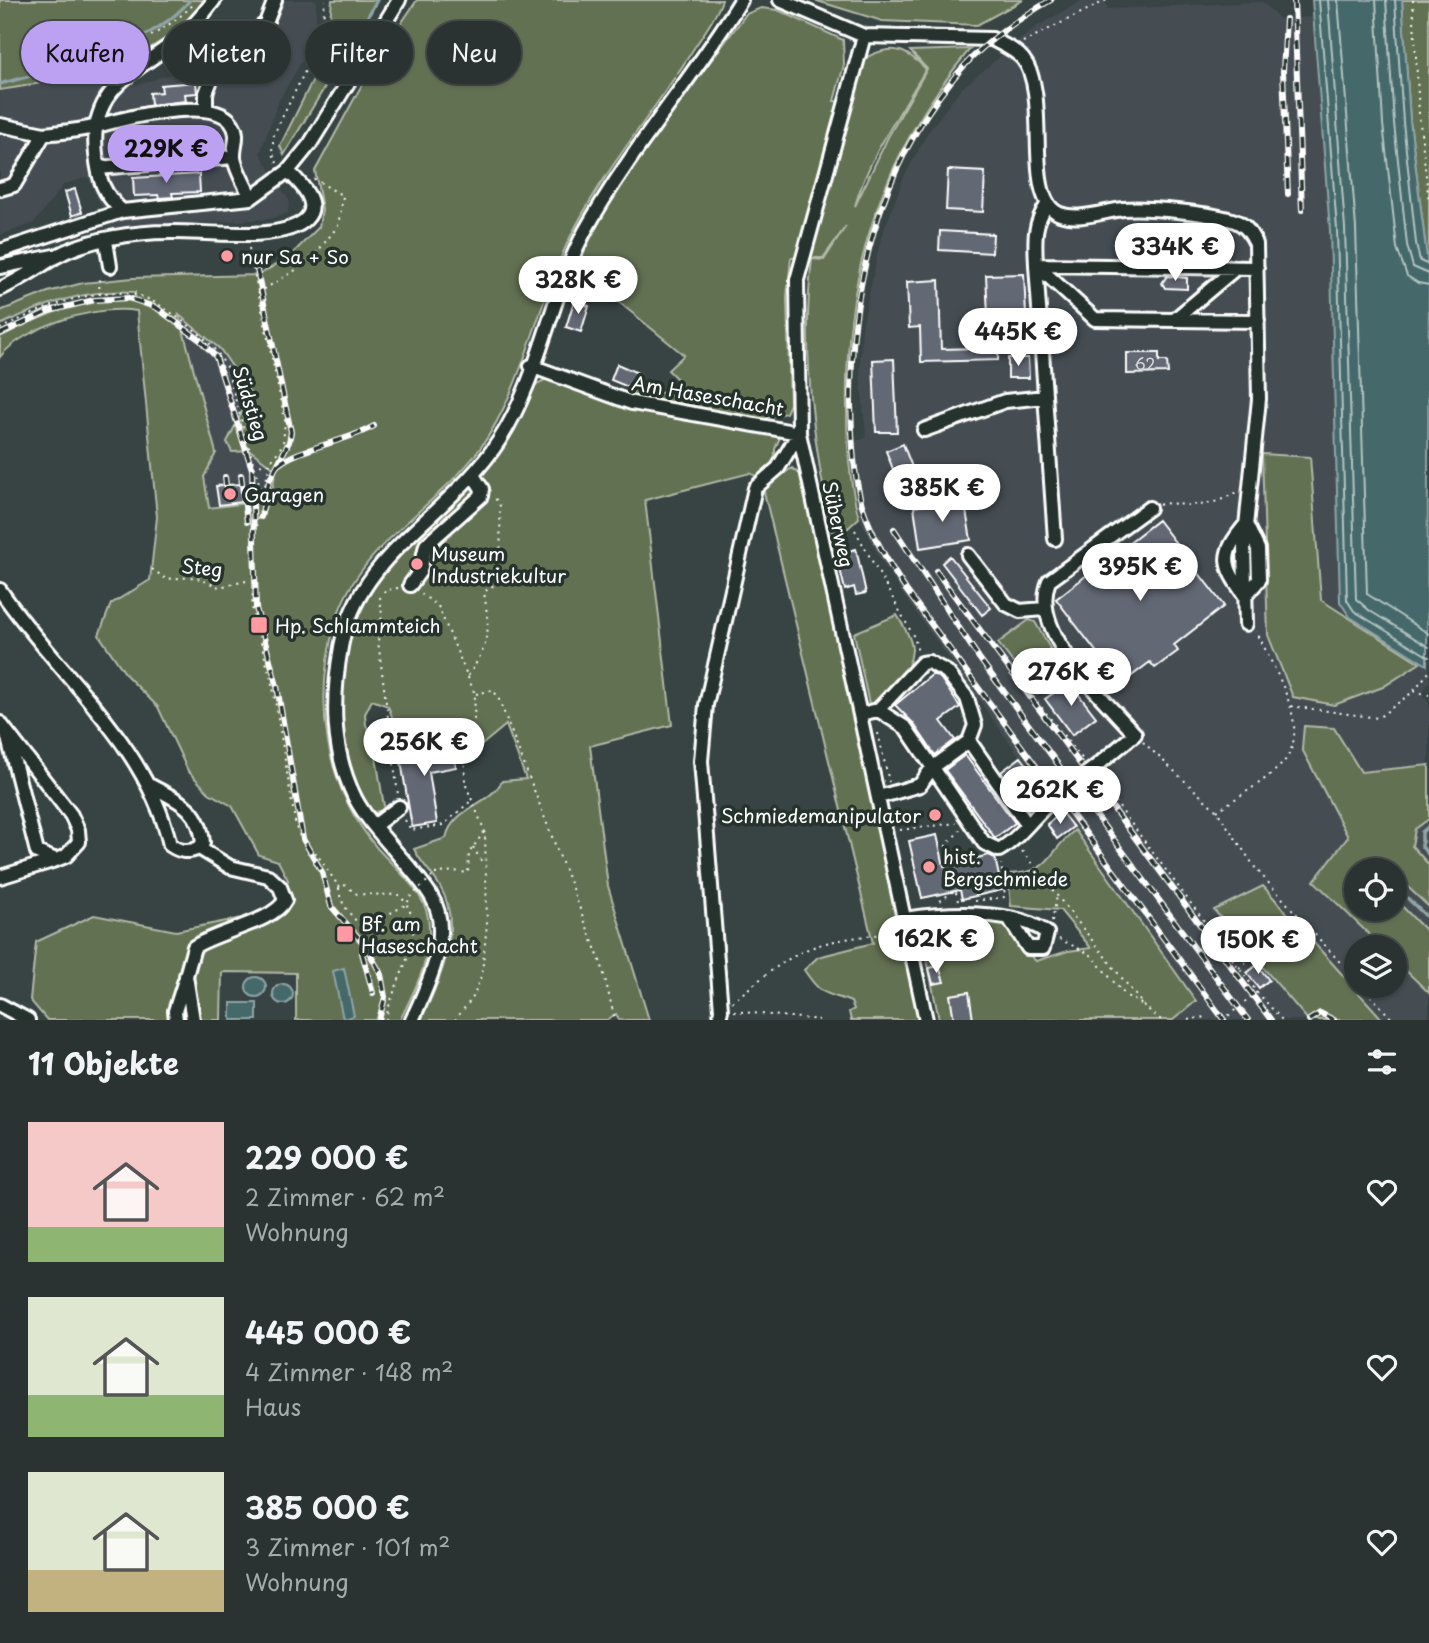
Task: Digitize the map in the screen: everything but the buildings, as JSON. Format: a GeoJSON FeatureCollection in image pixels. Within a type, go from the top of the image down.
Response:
{"type":"FeatureCollection","features":[{"type":"Feature","properties":{"kind":"street"},"geometry":{"type":"LineString","coordinates":[[122,211],[105,195],[97,167],[97,126],[104,101],[114,86],[191,29],[214,0]]}},
{"type":"Feature","properties":{"kind":"street"},"geometry":{"type":"LineString","coordinates":[[206,109],[206,93],[212,75],[239,45],[266,23],[275,0]]}},
{"type":"Feature","properties":{"kind":"street"},"geometry":{"type":"LineString","coordinates":[[0,251],[122,211],[251,198],[288,170],[310,144],[399,0]]}},
{"type":"Feature","properties":{"kind":"street"},"geometry":{"type":"LineString","coordinates":[[412,1020],[436,959],[436,908],[424,886],[374,827],[356,799],[339,754],[335,709],[345,632],[374,570],[473,475],[512,420],[584,233],[741,0]]}},
{"type":"Feature","properties":{"kind":"street"},"geometry":{"type":"LineString","coordinates":[[779,0],[864,36],[992,39],[1010,48],[1031,70],[1036,86],[1039,170],[1047,205],[1059,214],[1076,216],[1149,208],[1235,222],[1250,232],[1256,244],[1259,399],[1246,524],[1246,624]]}},
{"type":"Feature","properties":{"kind":"street","name":"Süberweg"},"geometry":{"type":"LineString","coordinates":[[864,36],[797,280],[799,433],[871,712],[906,924],[926,1020]]}},
{"type":"Feature","properties":{"kind":"street"},"geometry":{"type":"LineString","coordinates":[[0,125],[44,134],[97,126],[126,117],[206,109],[231,121],[238,144],[234,157],[251,198]]}},
{"type":"Feature","properties":{"kind":"street"},"geometry":{"type":"LineString","coordinates":[[0,189],[14,185],[44,134]]}},
{"type":"Feature","properties":{"kind":"street"},"geometry":{"type":"LineString","coordinates":[[97,167],[234,157]]}},
{"type":"Feature","properties":{"kind":"street"},"geometry":{"type":"LineString","coordinates":[[0,280],[58,256],[106,241],[165,232],[275,232],[296,227],[308,218],[312,207],[308,194],[288,170]]}},
{"type":"Feature","properties":{"kind":"street"},"geometry":{"type":"LineString","coordinates":[[1047,205],[1039,216],[1035,232],[1055,539]]}},
{"type":"Feature","properties":{"kind":"street"},"geometry":{"type":"LineString","coordinates":[[106,241],[110,267]]}},
{"type":"Feature","properties":{"kind":"street"},"geometry":{"type":"LineString","coordinates":[[0,267],[58,256]]}},
{"type":"Feature","properties":{"kind":"street"},"geometry":{"type":"LineString","coordinates":[[0,289],[22,279],[58,256]]}},
{"type":"Feature","properties":{"kind":"street"},"geometry":{"type":"LineString","coordinates":[[1036,265],[1257,268]]}},
{"type":"Feature","properties":{"kind":"street"},"geometry":{"type":"LineString","coordinates":[[1036,265],[1096,319],[1258,321]]}},
{"type":"Feature","properties":{"kind":"street"},"geometry":{"type":"LineString","coordinates":[[1174,320],[1236,268]]}},
{"type":"Feature","properties":{"kind":"street","name":"Am Haseschacht"},"geometry":{"type":"LineString","coordinates":[[531,366],[632,403],[799,433]]}},
{"type":"Feature","properties":{"kind":"street"},"geometry":{"type":"LineString","coordinates":[[924,430],[1005,401],[1045,397]]}},
{"type":"Feature","properties":{"kind":"street"},"geometry":{"type":"LineString","coordinates":[[720,1015],[701,761],[706,705],[755,488],[778,468],[799,433]]}},
{"type":"Feature","properties":{"kind":"street"},"geometry":{"type":"LineString","coordinates":[[410,585],[420,571],[426,545],[481,496],[482,489],[473,475]]}},
{"type":"Feature","properties":{"kind":"street"},"geometry":{"type":"LineString","coordinates":[[886,795],[920,785],[932,768],[969,741],[975,724],[967,698],[947,672],[929,662],[922,663],[871,712],[906,728],[932,768],[984,843],[999,850],[1014,841],[1026,823],[1053,799],[1094,773],[1135,734],[1075,666],[1059,642],[1044,609],[1043,595],[1049,581],[1149,508]]}},
{"type":"Feature","properties":{"kind":"street"},"geometry":{"type":"LineString","coordinates":[[968,555],[1006,604],[1020,611],[1044,609]]}},
{"type":"Feature","properties":{"kind":"street"},"geometry":{"type":"LineString","coordinates":[[0,590],[77,684],[151,786],[159,803],[170,845],[178,851],[191,852],[199,848],[203,843],[198,819],[187,807],[151,786]]}},
{"type":"Feature","properties":{"kind":"street"},"geometry":{"type":"LineString","coordinates":[[0,877],[56,860],[72,851],[79,842],[78,830],[63,805],[4,729]]}},
{"type":"Feature","properties":{"kind":"street"},"geometry":{"type":"LineString","coordinates":[[4,729],[37,852],[56,860]]}},
{"type":"Feature","properties":{"kind":"street"},"geometry":{"type":"LineString","coordinates":[[969,741],[1026,823]]}},
{"type":"Feature","properties":{"kind":"street"},"geometry":{"type":"LineString","coordinates":[[374,827],[399,807]]}},
{"type":"Feature","properties":{"kind":"street"},"geometry":{"type":"LineString","coordinates":[[176,1020],[175,1011],[194,947],[216,934],[268,917],[281,908],[285,900],[280,887],[268,876],[230,867],[199,848]]}},
{"type":"Feature","properties":{"kind":"street"},"geometry":{"type":"LineString","coordinates":[[906,924],[934,915],[1009,918],[1035,924],[1047,933],[1043,948],[1028,948],[1009,918]]}},
{"type":"Feature","properties":{"kind":"street"},"geometry":{"type":"LineString","coordinates":[[186,976],[194,1018]]}},
{"type":"Feature","properties":{"kind":"street"},"geometry":{"type":"LineString","coordinates":[[0,1005],[28,1020]]}},
{"type":"Feature","properties":{"kind":"path"},"geometry":{"type":"LineString","coordinates":[[149,38],[177,20],[198,0]]}},
{"type":"Feature","properties":{"kind":"path"},"geometry":{"type":"LineString","coordinates":[[288,170],[273,157],[272,145],[282,114],[321,39],[325,0]]}},
{"type":"Feature","properties":{"kind":"path"},"geometry":{"type":"LineString","coordinates":[[1010,48],[1107,0]]}},
{"type":"Feature","properties":{"kind":"path"},"geometry":{"type":"LineString","coordinates":[[1413,0],[1419,114],[1429,202]]}},
{"type":"Feature","properties":{"kind":"path"},"geometry":{"type":"LineString","coordinates":[[247,233],[285,420],[282,444],[270,463],[256,527],[252,608],[274,688],[296,827],[307,853],[316,853],[339,887],[339,896],[346,908],[366,932],[376,921],[407,904],[410,897],[435,874],[453,871],[468,873],[473,846],[485,832]]}},
{"type":"Feature","properties":{"kind":"path"},"geometry":{"type":"LineString","coordinates":[[99,282],[100,296]]}},
{"type":"Feature","properties":{"kind":"path","name":"Südstieg"},"geometry":{"type":"LineString","coordinates":[[0,329],[51,306],[100,296],[129,293],[159,304],[211,344],[227,369],[262,495]]}},
{"type":"Feature","properties":{"kind":"path"},"geometry":{"type":"LineString","coordinates":[[255,465],[270,463]]}},
{"type":"Feature","properties":{"kind":"path"},"geometry":{"type":"LineString","coordinates":[[1149,508],[1167,502],[1209,504],[1251,484]]}},
{"type":"Feature","properties":{"kind":"path"},"geometry":{"type":"LineString","coordinates":[[468,677],[486,649],[489,627],[484,592],[496,583],[501,574],[500,506],[488,494],[481,496]]}},
{"type":"Feature","properties":{"kind":"path"},"geometry":{"type":"LineString","coordinates":[[855,530],[914,637],[922,663]]}},
{"type":"Feature","properties":{"kind":"path","name":"Steg"},"geometry":{"type":"LineString","coordinates":[[152,569],[166,579],[195,577],[219,587],[252,580]]}},
{"type":"Feature","properties":{"kind":"path"},"geometry":{"type":"LineString","coordinates":[[410,585],[438,606],[475,694],[474,719],[464,735],[465,783],[485,832],[483,864]]}},
{"type":"Feature","properties":{"kind":"path"},"geometry":{"type":"LineString","coordinates":[[386,590],[378,605],[382,615],[378,641],[394,745],[399,807],[411,830],[443,825],[471,801]]}},
{"type":"Feature","properties":{"kind":"path"},"geometry":{"type":"LineString","coordinates":[[1217,811],[1279,767],[1290,753],[1296,737],[1289,705],[1260,638],[1246,624]]}},
{"type":"Feature","properties":{"kind":"path"},"geometry":{"type":"LineString","coordinates":[[1059,642],[1016,675],[1094,773],[1257,992],[1282,1020]]}},
{"type":"Feature","properties":{"kind":"path"},"geometry":{"type":"LineString","coordinates":[[1289,705],[1378,718],[1414,691],[1429,672]]}},
{"type":"Feature","properties":{"kind":"path"},"geometry":{"type":"LineString","coordinates":[[475,694],[493,690],[498,697],[602,966],[615,1020]]}},
{"type":"Feature","properties":{"kind":"path"},"geometry":{"type":"LineString","coordinates":[[1414,691],[1429,695]]}},
{"type":"Feature","properties":{"kind":"path"},"geometry":{"type":"LineString","coordinates":[[871,712],[886,795]]}},
{"type":"Feature","properties":{"kind":"path"},"geometry":{"type":"LineString","coordinates":[[1135,734],[1217,811],[1255,869],[1344,966]]}},
{"type":"Feature","properties":{"kind":"path"},"geometry":{"type":"LineString","coordinates":[[394,745],[464,735]]}},
{"type":"Feature","properties":{"kind":"path"},"geometry":{"type":"LineString","coordinates":[[396,763],[401,762]]}},
{"type":"Feature","properties":{"kind":"path"},"geometry":{"type":"LineString","coordinates":[[896,830],[968,821]]}},
{"type":"Feature","properties":{"kind":"path"},"geometry":{"type":"LineString","coordinates":[[958,904],[945,847],[968,821]]}},
{"type":"Feature","properties":{"kind":"path"},"geometry":{"type":"LineString","coordinates":[[1014,841],[1144,1006]]}},
{"type":"Feature","properties":{"kind":"path"},"geometry":{"type":"LineString","coordinates":[[455,1020],[474,996],[481,973],[488,882],[483,864],[473,846]]}},
{"type":"Feature","properties":{"kind":"path"},"geometry":{"type":"LineString","coordinates":[[970,902],[1006,897],[999,850]]}},
{"type":"Feature","properties":{"kind":"path"},"geometry":{"type":"LineString","coordinates":[[339,887],[343,884],[357,894],[399,895],[407,904],[411,916],[410,954],[400,975],[386,1020]]}},
{"type":"Feature","properties":{"kind":"path"},"geometry":{"type":"LineString","coordinates":[[934,915],[941,899],[955,890]]}},
{"type":"Feature","properties":{"kind":"path"},"geometry":{"type":"LineString","coordinates":[[1057,895],[1056,912],[1047,933],[1090,954],[1125,995],[1161,1020]]}},
{"type":"Feature","properties":{"kind":"path"},"geometry":{"type":"LineString","coordinates":[[1239,968],[1298,916]]}},
{"type":"Feature","properties":{"kind":"path"},"geometry":{"type":"LineString","coordinates":[[720,1015],[772,970],[807,950],[906,924]]}},
{"type":"Feature","properties":{"kind":"path"},"geometry":{"type":"LineString","coordinates":[[1223,1020],[1257,992]]}},
{"type":"Feature","properties":{"kind":"path"},"geometry":{"type":"LineString","coordinates":[[1374,998],[1393,1020]]}},
{"type":"Feature","properties":{"kind":"path"},"geometry":{"type":"LineString","coordinates":[[720,1015],[820,1020]]}},
{"type":"Feature","properties":{"kind":"path"},"geometry":{"type":"LineString","coordinates":[[1188,1020],[1202,1017],[1204,1020]]}},
{"type":"Feature","properties":{"kind":"shaded area"},"geometry":{"type":"Polygon","coordinates":[[[270,0],[316,0],[316,21],[305,21],[305,56],[291,80],[291,21],[261,20],[270,0]]]}},
{"type":"Feature","properties":{"kind":"shaded area"},"geometry":{"type":"Polygon","coordinates":[[[1083,0],[1103,0],[1108,9],[1262,2],[1280,19],[1312,17],[1330,231],[1340,602],[1350,617],[1429,666],[1429,682],[1422,694],[1429,703],[1429,1020],[1173,1020],[1196,1001],[901,592],[879,557],[860,518],[853,492],[848,443],[866,438],[860,370],[862,327],[881,238],[904,177],[928,132],[961,89],[1036,27],[1083,0]]]}},
{"type":"Feature","properties":{"kind":"shaded area"},"geometry":{"type":"Polygon","coordinates":[[[163,76],[163,84],[288,84],[279,100],[260,153],[289,201],[288,213],[269,219],[164,225],[113,232],[88,177],[64,184],[34,223],[0,235],[0,90],[36,84],[135,86],[149,84],[149,81],[163,76]]]}},
{"type":"Feature","properties":{"kind":"shaded area"},"geometry":{"type":"Polygon","coordinates":[[[178,315],[220,349],[251,394],[251,451],[276,470],[270,500],[209,508],[204,477],[216,452],[178,315]]]}},
{"type":"Feature","properties":{"kind":"green space"},"geometry":{"type":"Polygon","coordinates":[[[0,0],[207,0],[187,21],[163,21],[163,40],[149,48],[149,21],[21,21],[21,84],[35,84],[0,90],[0,0]]]}},
{"type":"Feature","properties":{"kind":"green space"},"geometry":{"type":"Polygon","coordinates":[[[332,0],[377,0],[364,21],[330,21],[332,0]]]}},
{"type":"Feature","properties":{"kind":"green space"},"geometry":{"type":"Polygon","coordinates":[[[417,0],[722,0],[675,78],[615,162],[575,228],[551,283],[520,370],[495,425],[461,471],[379,549],[347,594],[336,620],[325,680],[328,740],[334,769],[359,823],[377,848],[413,887],[427,913],[427,955],[400,1020],[296,1020],[296,973],[222,972],[221,1020],[47,1020],[30,1000],[36,942],[94,915],[176,931],[257,915],[282,900],[288,880],[278,861],[259,855],[232,806],[209,793],[188,771],[158,707],[127,676],[99,635],[111,604],[150,580],[157,517],[137,311],[103,311],[63,320],[26,336],[0,357],[0,337],[14,330],[84,303],[119,299],[135,302],[135,292],[82,295],[32,311],[0,325],[0,311],[48,292],[83,283],[133,278],[259,275],[291,255],[319,227],[322,209],[315,171],[362,84],[413,84],[413,21],[403,21],[417,0]],[[179,315],[216,453],[204,477],[209,508],[270,500],[276,470],[251,451],[232,452],[227,442],[251,394],[220,349],[179,315]]]}},
{"type":"Feature","properties":{"kind":"green space"},"geometry":{"type":"Polygon","coordinates":[[[814,0],[1023,0],[977,25],[882,21],[814,0]]]}},
{"type":"Feature","properties":{"kind":"green space"},"geometry":{"type":"Polygon","coordinates":[[[1402,0],[1429,0],[1429,274],[1410,121],[1402,0]]]}},
{"type":"Feature","properties":{"kind":"green space"},"geometry":{"type":"Polygon","coordinates":[[[761,8],[778,10],[843,40],[844,65],[834,101],[852,102],[865,58],[883,51],[898,50],[911,56],[926,69],[868,170],[855,206],[888,137],[927,69],[910,51],[970,49],[939,89],[913,130],[874,216],[861,262],[848,358],[847,408],[849,463],[859,518],[848,528],[832,531],[814,430],[808,362],[812,259],[824,260],[846,226],[823,258],[791,258],[787,297],[790,404],[786,413],[767,418],[769,429],[781,435],[775,449],[775,463],[761,479],[750,473],[645,500],[672,725],[590,746],[608,886],[649,1020],[619,1020],[616,1014],[607,1020],[421,1020],[442,971],[450,935],[450,918],[439,885],[414,849],[446,838],[456,820],[489,796],[502,781],[526,779],[506,725],[477,749],[466,724],[425,734],[399,735],[388,706],[372,700],[365,714],[366,725],[373,739],[384,806],[382,810],[372,813],[358,786],[348,756],[342,724],[344,658],[352,626],[364,597],[382,572],[467,492],[492,464],[511,436],[530,392],[538,383],[550,378],[628,406],[636,383],[666,395],[676,396],[681,383],[668,370],[684,355],[577,268],[612,200],[654,136],[746,14],[761,8]]]}},
{"type":"Feature","properties":{"kind":"green space"},"geometry":{"type":"Polygon","coordinates":[[[311,84],[327,84],[284,155],[280,146],[311,84]]]}},
{"type":"Feature","properties":{"kind":"green space"},"geometry":{"type":"Polygon","coordinates":[[[1262,454],[1310,457],[1321,600],[1420,663],[1383,687],[1334,705],[1293,697],[1268,635],[1262,454]]]}},
{"type":"Feature","properties":{"kind":"green space"},"geometry":{"type":"Polygon","coordinates":[[[792,468],[801,475],[919,1020],[851,1020],[849,1012],[854,1009],[851,1002],[820,990],[804,970],[818,957],[873,943],[763,488],[792,468]]]}},
{"type":"Feature","properties":{"kind":"green space"},"geometry":{"type":"Polygon","coordinates":[[[897,615],[910,641],[911,658],[891,691],[869,704],[854,633],[897,615]]]}},
{"type":"Feature","properties":{"kind":"green space"},"geometry":{"type":"Polygon","coordinates":[[[1029,620],[1035,622],[1064,673],[1037,694],[998,643],[1029,620]]]}},
{"type":"Feature","properties":{"kind":"green space"},"geometry":{"type":"Polygon","coordinates":[[[1304,726],[1334,728],[1361,772],[1429,765],[1429,819],[1415,829],[1412,846],[1429,865],[1429,907],[1407,886],[1407,858],[1344,858],[1344,910],[1314,881],[1348,837],[1302,749],[1304,726]]]}},
{"type":"Feature","properties":{"kind":"green space"},"geometry":{"type":"Polygon","coordinates":[[[1075,830],[1196,1001],[1173,1020],[939,1020],[921,930],[925,923],[954,917],[977,918],[1006,925],[1011,937],[1036,961],[1068,951],[1091,948],[1060,910],[1011,906],[1008,874],[1023,873],[1041,866],[1075,830]]]}},
{"type":"Feature","properties":{"kind":"green space"},"geometry":{"type":"Polygon","coordinates":[[[1263,886],[1344,976],[1344,998],[1363,998],[1383,1020],[1308,1020],[1214,910],[1263,886]]]}},
{"type":"Feature","properties":{"kind":"green space"},"geometry":{"type":"Polygon","coordinates":[[[1407,911],[1429,934],[1429,993],[1407,972],[1407,935],[1370,935],[1355,921],[1407,921],[1407,911]]]}},
{"type":"Feature","properties":{"kind":"water"},"geometry":{"type":"Polygon","coordinates":[[[1312,0],[1402,0],[1410,121],[1429,274],[1427,665],[1350,617],[1340,602],[1330,230],[1312,0]]]}},
{"type":"Feature","properties":{"kind":"water"},"geometry":{"type":"Polygon","coordinates":[[[344,968],[354,1016],[343,1019],[333,971],[344,968]]]}},
{"type":"Feature","properties":{"kind":"water"},"geometry":{"type":"Polygon","coordinates":[[[256,977],[263,980],[266,987],[263,994],[256,997],[249,994],[246,987],[249,980],[256,977]]]}},
{"type":"Feature","properties":{"kind":"water"},"geometry":{"type":"Polygon","coordinates":[[[283,984],[290,987],[293,994],[290,1001],[283,1004],[276,1001],[273,994],[276,987],[283,984]]]}},
{"type":"Feature","properties":{"kind":"water"},"geometry":{"type":"Polygon","coordinates":[[[231,1003],[257,1003],[257,1020],[231,1020],[231,1003]]]}},
{"type":"Feature","properties":{"kind":"waterway"},"geometry":{"type":"LineString","coordinates":[[0,84],[75,63],[128,44],[152,32],[190,0]]}},
{"type":"Feature","properties":{"kind":"waterway"},"geometry":{"type":"LineString","coordinates":[[366,21],[377,0]]}},
{"type":"Feature","properties":{"kind":"waterway"},"geometry":{"type":"LineString","coordinates":[[1429,826],[1422,832],[1422,847],[1429,855]]}},
{"type":"Feature","properties":{"kind":"waterway"},"geometry":{"type":"LineString","coordinates":[[1407,898],[1429,919]]}},
{"type":"Feature","properties":{"kind":"railway"},"geometry":{"type":"LineString","coordinates":[[1051,0],[997,36],[962,68],[926,115],[887,192],[873,233],[856,318],[851,404],[857,480],[862,505],[871,528],[906,590],[1224,1020]]}},
{"type":"Feature","properties":{"kind":"railway"},"geometry":{"type":"LineString","coordinates":[[1294,0],[1302,210]]}},
{"type":"Feature","properties":{"kind":"railway"},"geometry":{"type":"LineString","coordinates":[[1286,19],[1283,71],[1288,194]]}},
{"type":"Feature","properties":{"kind":"railway"},"geometry":{"type":"LineString","coordinates":[[257,270],[291,432],[289,442],[269,481],[261,517]]}},
{"type":"Feature","properties":{"kind":"railway"},"geometry":{"type":"LineString","coordinates":[[0,334],[49,311],[94,300],[129,298],[157,308],[200,340],[216,357],[252,469],[256,608],[277,686],[303,839],[322,872],[331,906],[365,945],[381,974],[385,997],[379,1020]]}},
{"type":"Feature","properties":{"kind":"railway"},"geometry":{"type":"LineString","coordinates":[[278,465],[297,454],[374,426]]}},
{"type":"Feature","properties":{"kind":"railway"},"geometry":{"type":"LineString","coordinates":[[241,475],[247,522]]}},
{"type":"Feature","properties":{"kind":"railway"},"geometry":{"type":"LineString","coordinates":[[225,477],[226,485]]}},
{"type":"Feature","properties":{"kind":"railway"},"geometry":{"type":"LineString","coordinates":[[894,529],[979,658],[1248,1020]]}},
{"type":"Feature","properties":{"kind":"railway"},"geometry":{"type":"LineString","coordinates":[[936,571],[1271,1020]]}},
{"type":"Feature","properties":{"kind":"railway"},"geometry":{"type":"LineString","coordinates":[[362,953],[373,993]]}},
{"type":"Feature","properties":{"kind":"railway"},"geometry":{"type":"LineString","coordinates":[[1309,1020],[1320,1013],[1334,1020]]}},
{"type":"Feature","properties":{"kind":"place","name":"nur Sa + So"},"geometry":{"type":"Point","coordinates":[227,256]}},
{"type":"Feature","properties":{"kind":"place","name":"Garagen"},"geometry":{"type":"Point","coordinates":[230,494]}},
{"type":"Feature","properties":{"kind":"place","name":"Museum Industriekultur"},"geometry":{"type":"Point","coordinates":[417,564]}},
{"type":"Feature","properties":{"kind":"place","name":"Hp. Schlammteich"},"geometry":{"type":"Point","coordinates":[259,625]}},
{"type":"Feature","properties":{"kind":"place","name":"Schmiedemanipulator"},"geometry":{"type":"Point","coordinates":[935,815]}},
{"type":"Feature","properties":{"kind":"place","name":"hist. Bergschmiede"},"geometry":{"type":"Point","coordinates":[929,867]}},
{"type":"Feature","properties":{"kind":"place","name":"Bf. am Haseschacht"},"geometry":{"type":"Point","coordinates":[345,934]}}]}
